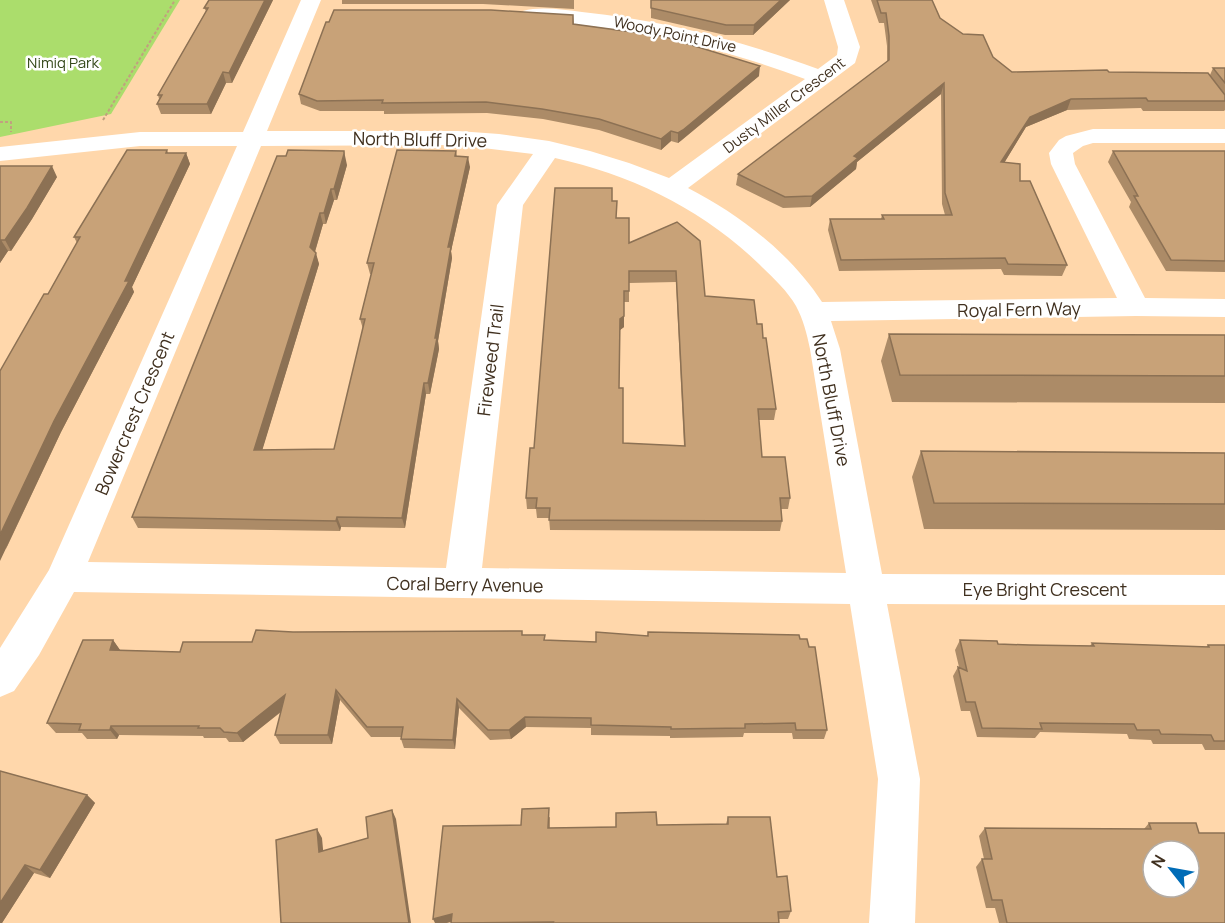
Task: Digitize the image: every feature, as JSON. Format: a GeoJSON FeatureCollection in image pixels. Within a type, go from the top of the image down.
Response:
{"type":"FeatureCollection","features":[{"type":"Feature","properties":{"kind":"street","name":"Dusty Miller Crescent"},"geometry":{"type":"LineString","coordinates":[[672,188],[848,58],[850,54],[834,0]]}},
{"type":"Feature","properties":{"kind":"street"},"geometry":{"type":"LineString","coordinates":[[251,138],[314,8]]}},
{"type":"Feature","properties":{"kind":"street","name":"Woody Point Drive"},"geometry":{"type":"LineString","coordinates":[[513,14],[573,16],[607,10],[651,26],[731,45],[823,78]]}},
{"type":"Feature","properties":{"kind":"street"},"geometry":{"type":"LineString","coordinates":[[1136,307],[1063,164],[1061,153],[1065,146],[1074,140],[1093,136],[1225,136]]}},
{"type":"Feature","properties":{"kind":"street","name":"Bowercrest Crescent"},"geometry":{"type":"LineString","coordinates":[[0,679],[26,643],[64,577],[251,138]]}},
{"type":"Feature","properties":{"kind":"street","name":"North Bluff Drive"},"geometry":{"type":"LineString","coordinates":[[0,154],[140,139],[458,138],[549,148],[610,165],[672,188],[712,210],[744,234],[780,268],[814,312],[825,349],[899,779],[892,923]]}},
{"type":"Feature","properties":{"kind":"street","name":"Fireweed Trail"},"geometry":{"type":"LineString","coordinates":[[462,584],[510,205],[549,148]]}},
{"type":"Feature","properties":{"kind":"street","name":"Royal Fern Way"},"geometry":{"type":"LineString","coordinates":[[814,312],[1136,307],[1225,308]]}},
{"type":"Feature","properties":{"kind":"street","name":"Coral Berry Avenue"},"geometry":{"type":"LineString","coordinates":[[64,577],[866,589]]}},
{"type":"Feature","properties":{"kind":"street","name":"Eye Bright Crescent"},"geometry":{"type":"LineString","coordinates":[[866,589],[1225,590]]}},
{"type":"Feature","properties":{"kind":"path"},"geometry":{"type":"LineString","coordinates":[[105,127],[104,115],[175,0]]}},
{"type":"Feature","properties":{"kind":"green space","name":"Nimiq Park"},"geometry":{"type":"Polygon","coordinates":[[[0,0],[180,0],[111,114],[0,137],[0,0]]]}},
{"type":"Feature","properties":{"kind":"building"},"geometry":{"type":"Polygon","coordinates":[[[209,0],[265,0],[229,73],[223,72],[207,104],[157,104],[162,95],[158,95],[208,8],[204,8],[209,0]]]}},
{"type":"Feature","properties":{"kind":"building"},"geometry":{"type":"Polygon","coordinates":[[[651,0],[781,0],[754,25],[726,25],[651,8],[651,0]]]}},
{"type":"Feature","properties":{"kind":"building"},"geometry":{"type":"Polygon","coordinates":[[[877,0],[932,0],[940,18],[963,34],[983,35],[993,57],[1012,72],[1107,70],[1109,72],[1208,73],[1225,95],[1225,101],[1148,101],[1146,98],[1071,99],[1030,117],[1001,162],[1020,164],[1020,181],[1030,181],[1067,265],[1008,264],[1005,258],[841,260],[830,219],[884,219],[882,215],[952,215],[945,193],[944,83],[854,156],[858,158],[812,196],[785,197],[738,174],[889,60],[886,13],[881,13],[877,0]]]}},
{"type":"Feature","properties":{"kind":"building"},"geometry":{"type":"Polygon","coordinates":[[[334,10],[491,10],[573,15],[573,24],[662,36],[760,66],[683,130],[678,133],[671,131],[661,139],[599,119],[486,102],[317,101],[299,94],[326,22],[329,22],[334,10]]]}},
{"type":"Feature","properties":{"kind":"building"},"geometry":{"type":"Polygon","coordinates":[[[1213,68],[1225,68],[1225,83],[1213,68]]]}},
{"type":"Feature","properties":{"kind":"building"},"geometry":{"type":"Polygon","coordinates":[[[127,150],[167,150],[166,153],[186,153],[125,281],[129,281],[54,421],[0,535],[0,371],[44,294],[48,294],[80,237],[74,237],[127,150]]]}},
{"type":"Feature","properties":{"kind":"building"},"geometry":{"type":"Polygon","coordinates":[[[288,150],[344,151],[344,154],[334,189],[331,189],[324,213],[320,213],[310,247],[316,253],[254,450],[334,449],[365,319],[360,319],[374,263],[367,263],[397,150],[456,151],[455,156],[468,157],[448,247],[451,247],[435,338],[437,338],[428,383],[424,383],[402,518],[337,517],[336,521],[132,517],[277,156],[286,156],[288,150]]]}},
{"type":"Feature","properties":{"kind":"building"},"geometry":{"type":"Polygon","coordinates":[[[1113,151],[1225,151],[1225,261],[1171,260],[1134,196],[1138,196],[1113,151]]]}},
{"type":"Feature","properties":{"kind":"building"},"geometry":{"type":"Polygon","coordinates":[[[0,166],[52,166],[27,208],[5,240],[1,240],[0,243],[0,166]]]}},
{"type":"Feature","properties":{"kind":"building"},"geometry":{"type":"Polygon","coordinates":[[[555,188],[612,188],[612,201],[617,201],[616,218],[629,218],[629,243],[677,222],[700,241],[705,296],[754,300],[757,324],[762,324],[763,338],[766,338],[776,409],[758,409],[762,457],[785,457],[790,498],[780,498],[782,521],[549,520],[550,508],[536,508],[537,498],[526,498],[530,448],[534,448],[555,188]],[[629,271],[629,291],[624,291],[624,316],[620,319],[619,388],[623,388],[623,443],[685,446],[676,271],[629,271]]]}},
{"type":"Feature","properties":{"kind":"building"},"geometry":{"type":"Polygon","coordinates":[[[889,334],[1225,335],[1225,376],[900,375],[889,334]]]}},
{"type":"Feature","properties":{"kind":"building"},"geometry":{"type":"Polygon","coordinates":[[[921,451],[1225,453],[1225,504],[934,503],[921,451]]]}},
{"type":"Feature","properties":{"kind":"building"},"geometry":{"type":"Polygon","coordinates":[[[256,630],[293,632],[522,631],[522,635],[545,635],[544,640],[596,642],[596,632],[648,636],[648,632],[799,635],[800,639],[807,639],[809,647],[815,647],[827,730],[796,730],[795,723],[745,724],[745,728],[671,729],[671,727],[591,725],[591,718],[525,717],[509,730],[488,730],[457,699],[453,740],[401,739],[403,727],[367,727],[336,690],[328,735],[275,735],[285,695],[237,733],[224,732],[220,728],[198,728],[199,726],[111,726],[110,730],[79,730],[81,724],[47,723],[83,640],[113,640],[110,650],[180,652],[183,642],[252,642],[256,630]]]}},
{"type":"Feature","properties":{"kind":"building"},"geometry":{"type":"Polygon","coordinates":[[[960,640],[1029,645],[1094,646],[1092,643],[1209,647],[1208,645],[1225,645],[1225,741],[1214,741],[1211,735],[1161,734],[1159,730],[1137,730],[1134,724],[1040,723],[1042,729],[982,728],[975,702],[966,702],[958,667],[967,671],[960,640]]]}},
{"type":"Feature","properties":{"kind":"building"},"geometry":{"type":"Polygon","coordinates":[[[0,771],[87,795],[40,870],[25,865],[0,903],[0,771]]]}},
{"type":"Feature","properties":{"kind":"building"},"geometry":{"type":"Polygon","coordinates":[[[549,808],[548,828],[616,827],[616,813],[656,812],[657,825],[728,824],[728,817],[770,817],[777,877],[787,876],[791,911],[778,912],[779,923],[451,923],[452,914],[433,919],[443,826],[521,825],[522,809],[549,808]]]}},
{"type":"Feature","properties":{"kind":"building"},"geometry":{"type":"Polygon","coordinates":[[[392,810],[409,923],[281,923],[276,840],[317,829],[319,852],[368,838],[366,817],[392,810]]]}},
{"type":"Feature","properties":{"kind":"building"},"geometry":{"type":"Polygon","coordinates":[[[1149,823],[1196,823],[1199,833],[1225,833],[1225,923],[1007,923],[1002,900],[992,900],[982,859],[992,859],[985,828],[1151,829],[1149,823]]]}}]}
